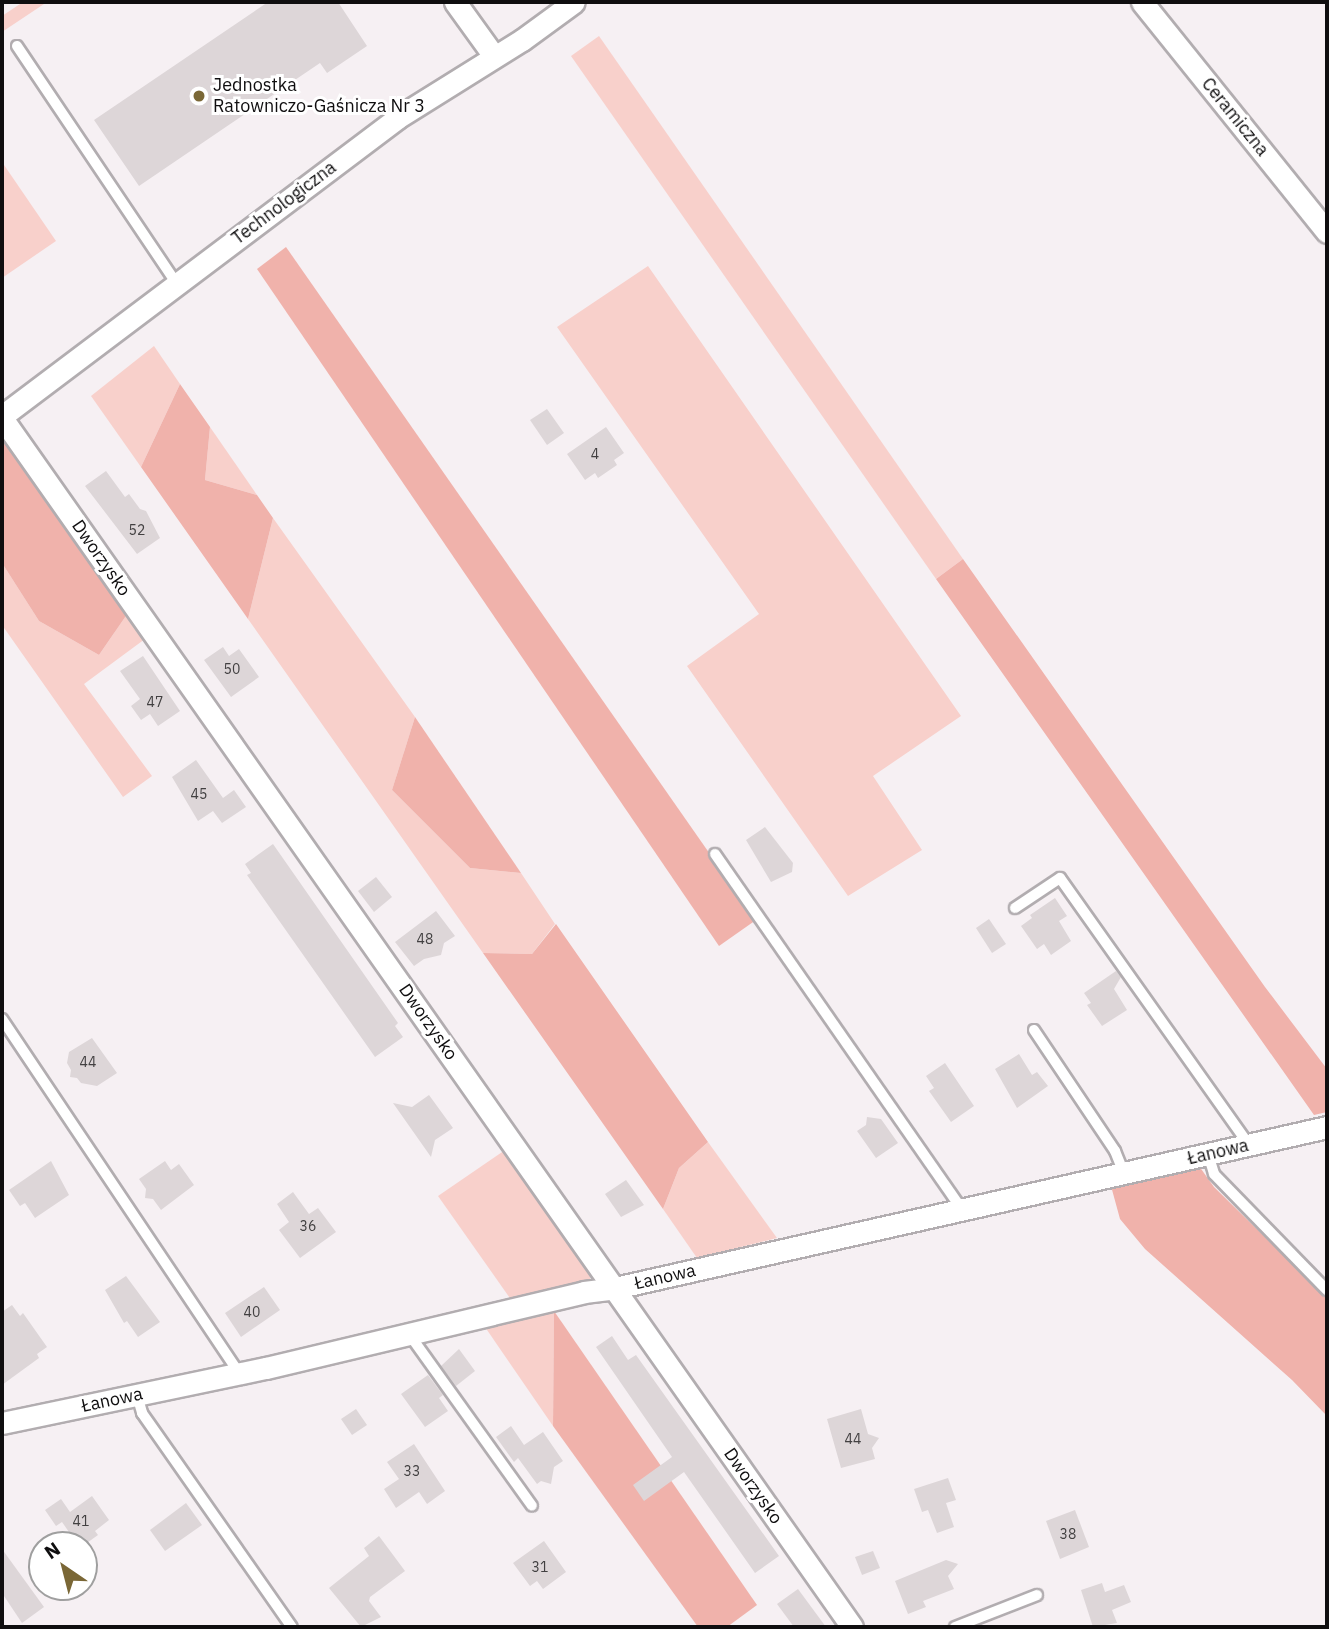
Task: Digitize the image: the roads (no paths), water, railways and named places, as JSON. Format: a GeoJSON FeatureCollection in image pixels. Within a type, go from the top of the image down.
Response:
{"type":"FeatureCollection","features":[{"type":"Feature","properties":{"kind":"street"},"geometry":{"type":"LineString","coordinates":[[455,2],[494,56]]}},
{"type":"Feature","properties":{"kind":"street","name":"Technologiczna"},"geometry":{"type":"LineString","coordinates":[[2,417],[397,118],[574,2]]}},
{"type":"Feature","properties":{"kind":"street","name":"Ceramiczna"},"geometry":{"type":"LineString","coordinates":[[1142,2],[1327,232]]}},
{"type":"Feature","properties":{"kind":"street","name":"Dworzysko"},"geometry":{"type":"LineString","coordinates":[[2,417],[852,1627]]}},
{"type":"Feature","properties":{"kind":"street","name":"Łanowa"},"geometry":{"type":"LineString","coordinates":[[2,1423],[240,1374],[584,1292],[615,1288],[1327,1127]]}},
{"type":"Feature","properties":{"kind":"lane"},"geometry":{"type":"LineString","coordinates":[[17,46],[177,285]]}},
{"type":"Feature","properties":{"kind":"lane"},"geometry":{"type":"LineString","coordinates":[[715,854],[962,1209]]}},
{"type":"Feature","properties":{"kind":"lane"},"geometry":{"type":"LineString","coordinates":[[1015,908],[1060,878],[1249,1145]]}},
{"type":"Feature","properties":{"kind":"lane"},"geometry":{"type":"LineString","coordinates":[[2,1019],[240,1374]]}},
{"type":"Feature","properties":{"kind":"lane"},"geometry":{"type":"LineString","coordinates":[[1034,1030],[1115,1151],[1124,1173]]}},
{"type":"Feature","properties":{"kind":"lane"},"geometry":{"type":"LineString","coordinates":[[1208,1154],[1213,1174],[1327,1290]]}},
{"type":"Feature","properties":{"kind":"lane"},"geometry":{"type":"LineString","coordinates":[[409,1335],[533,1506]]}},
{"type":"Feature","properties":{"kind":"lane"},"geometry":{"type":"LineString","coordinates":[[137,1395],[142,1413],[292,1627]]}},
{"type":"Feature","properties":{"kind":"lane"},"geometry":{"type":"LineString","coordinates":[[956,1627],[1037,1595]]}},
{"type":"Feature","properties":{"kind":"place","name":"Jednostka Ratowniczo-Gaśnicza Nr 3"},"geometry":{"type":"Point","coordinates":[199,96]}}]}
